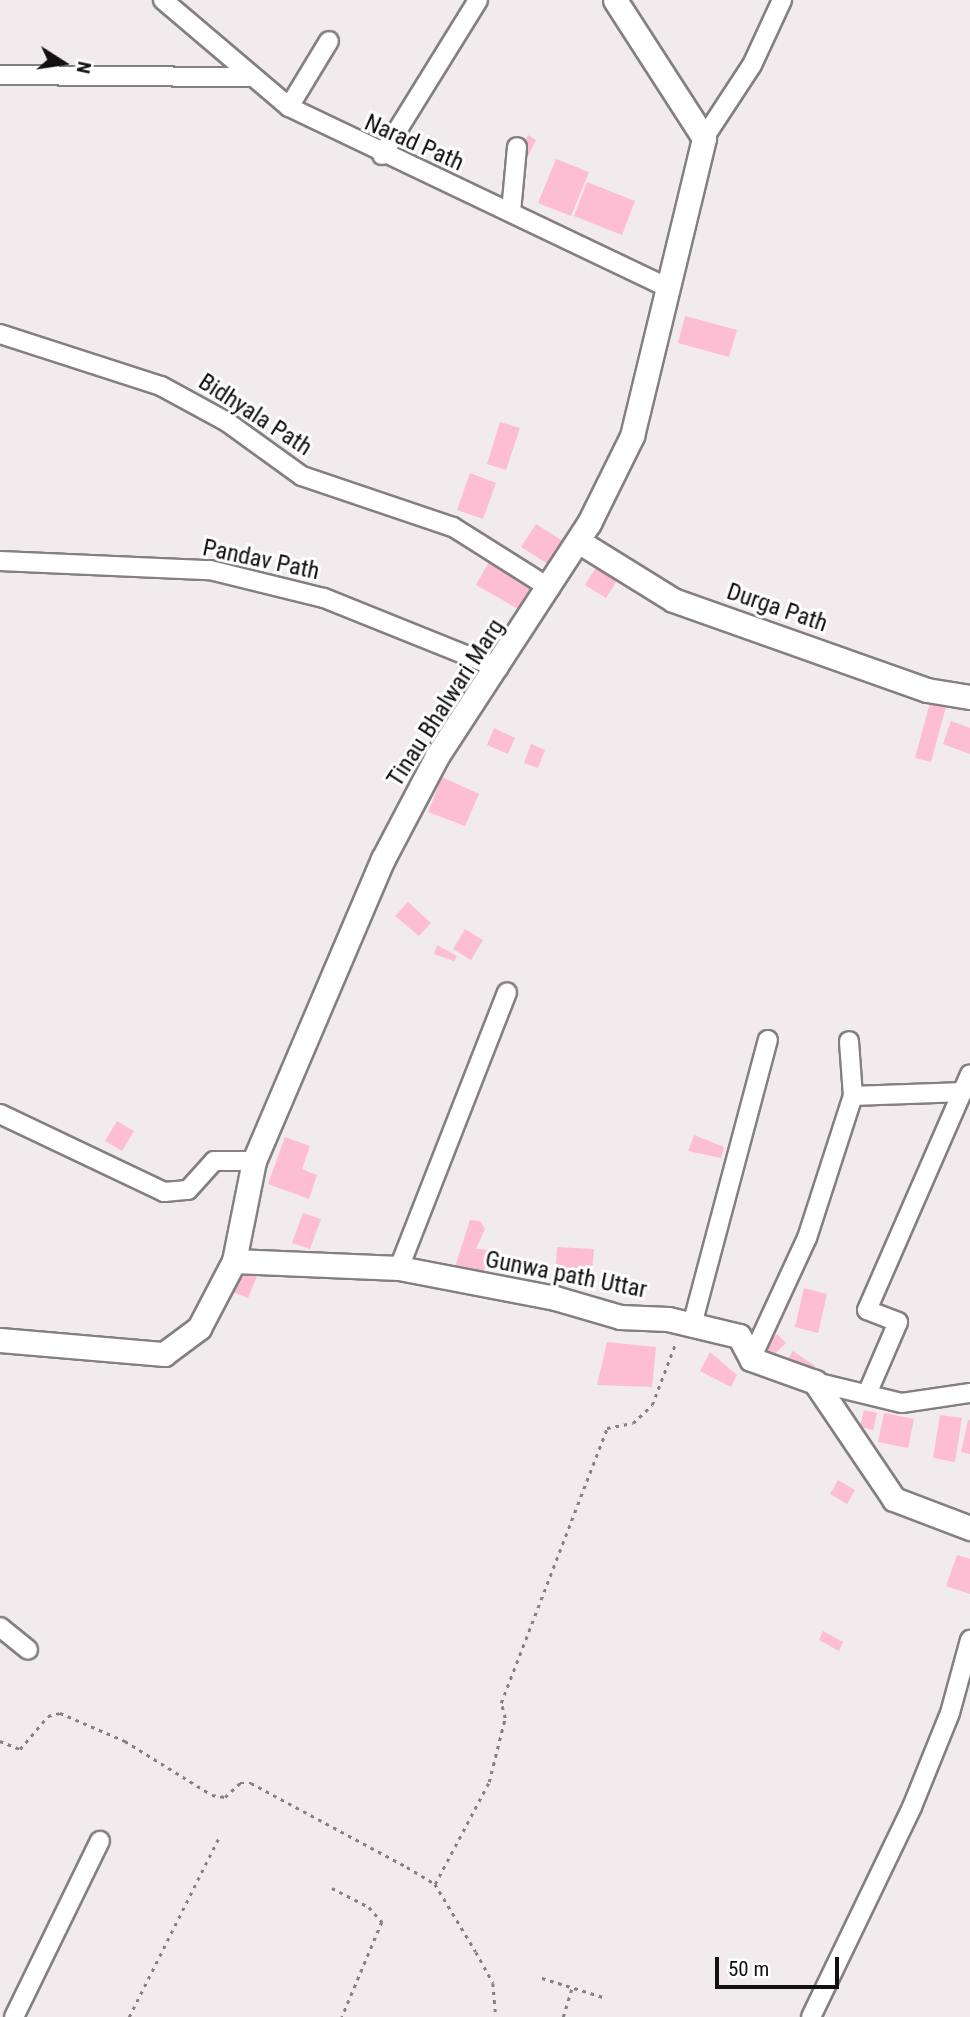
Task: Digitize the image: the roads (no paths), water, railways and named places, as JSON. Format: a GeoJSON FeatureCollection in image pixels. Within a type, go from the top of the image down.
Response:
{"type":"FeatureCollection","features":[{"type":"Feature","properties":{"kind":"street","name":"Narad Path"},"geometry":{"type":"LineString","coordinates":[[163,0],[248,77],[289,107],[382,155],[511,212],[670,289]]}},
{"type":"Feature","properties":{"kind":"street"},"geometry":{"type":"LineString","coordinates":[[382,155],[478,0]]}},
{"type":"Feature","properties":{"kind":"street"},"geometry":{"type":"LineString","coordinates":[[615,0],[704,138],[752,65],[782,0]]}},
{"type":"Feature","properties":{"kind":"street"},"geometry":{"type":"LineString","coordinates":[[289,107],[329,41]]}},
{"type":"Feature","properties":{"kind":"street"},"geometry":{"type":"LineString","coordinates":[[0,75],[248,77]]}},
{"type":"Feature","properties":{"kind":"street","name":"Tinau Bhalwari Marg"},"geometry":{"type":"LineString","coordinates":[[0,1340],[164,1354],[199,1328],[234,1261],[254,1160],[383,859],[437,755],[551,588],[632,436],[670,289],[704,138]]}},
{"type":"Feature","properties":{"kind":"street"},"geometry":{"type":"LineString","coordinates":[[511,212],[517,147]]}},
{"type":"Feature","properties":{"kind":"street","name":"Bidhyala Path"},"geometry":{"type":"LineString","coordinates":[[0,334],[161,386],[227,422],[302,476],[453,527],[551,588]]}},
{"type":"Feature","properties":{"kind":"street","name":"Durga Path"},"geometry":{"type":"LineString","coordinates":[[578,541],[673,600],[927,690],[970,697]]}},
{"type":"Feature","properties":{"kind":"street","name":"Pandav Path"},"geometry":{"type":"LineString","coordinates":[[0,561],[210,570],[324,598],[498,668]]}},
{"type":"Feature","properties":{"kind":"street"},"geometry":{"type":"LineString","coordinates":[[399,1268],[507,992]]}},
{"type":"Feature","properties":{"kind":"street"},"geometry":{"type":"LineString","coordinates":[[687,1324],[768,1040]]}},
{"type":"Feature","properties":{"kind":"street"},"geometry":{"type":"LineString","coordinates":[[849,1041],[853,1096],[807,1238],[751,1359],[815,1382],[902,1403],[970,1393]]}},
{"type":"Feature","properties":{"kind":"street"},"geometry":{"type":"LineString","coordinates":[[867,1394],[898,1322],[867,1310],[970,1074]]}},
{"type":"Feature","properties":{"kind":"street"},"geometry":{"type":"LineString","coordinates":[[853,1096],[963,1092]]}},
{"type":"Feature","properties":{"kind":"street"},"geometry":{"type":"LineString","coordinates":[[0,1114],[164,1192],[188,1190],[214,1161],[254,1160]]}},
{"type":"Feature","properties":{"kind":"street","name":"Gunwa path Uttar"},"geometry":{"type":"LineString","coordinates":[[234,1261],[399,1268],[555,1298],[620,1317],[687,1324],[739,1336],[751,1359]]}},
{"type":"Feature","properties":{"kind":"street"},"geometry":{"type":"LineString","coordinates":[[815,1382],[894,1499],[970,1528]]}},
{"type":"Feature","properties":{"kind":"street"},"geometry":{"type":"LineString","coordinates":[[0,1627],[29,1650]]}},
{"type":"Feature","properties":{"kind":"street"},"geometry":{"type":"LineString","coordinates":[[811,2017],[912,1807],[950,1713],[970,1640]]}},
{"type":"Feature","properties":{"kind":"street"},"geometry":{"type":"LineString","coordinates":[[14,2017],[100,1841]]}}]}
